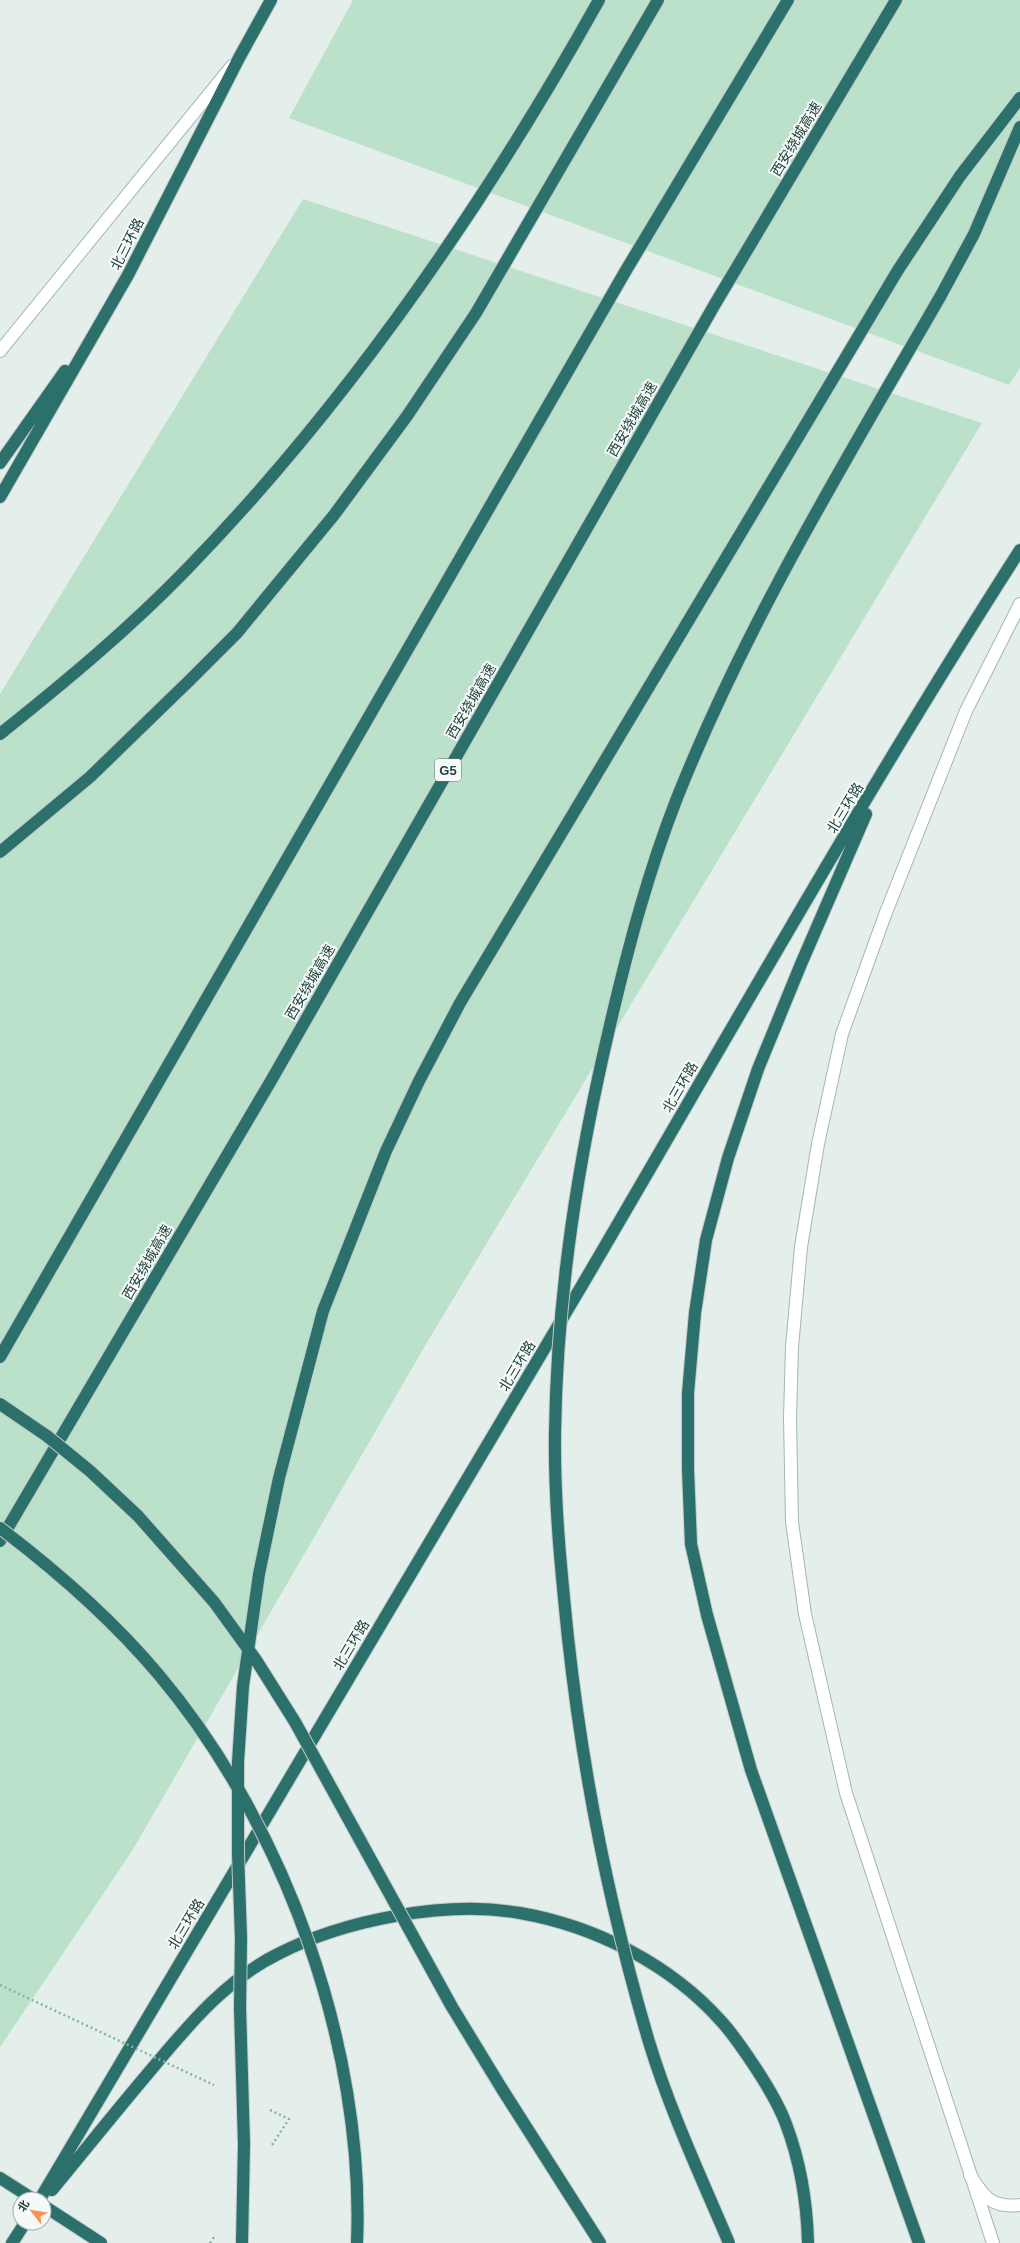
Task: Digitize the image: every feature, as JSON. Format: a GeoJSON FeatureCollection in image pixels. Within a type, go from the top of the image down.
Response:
{"type":"FeatureCollection","features":[{"type":"Feature","properties":{"kind":"highway","name":"北三环路"},"geometry":{"type":"LineString","coordinates":[[0,497],[128,274],[239,58],[271,0]]}},
{"type":"Feature","properties":{"kind":"highway"},"geometry":{"type":"LineString","coordinates":[[0,734],[64,682],[186,570],[248,503],[310,430],[357,372],[470,212],[508,153],[599,0]]}},
{"type":"Feature","properties":{"kind":"highway"},"geometry":{"type":"LineString","coordinates":[[0,852],[90,777],[196,674],[237,632],[334,515],[407,416],[476,313],[635,42],[658,0]]}},
{"type":"Feature","properties":{"kind":"highway"},"geometry":{"type":"LineString","coordinates":[[0,1357],[625,272],[788,0]]}},
{"type":"Feature","properties":{"kind":"highway","name":"西安绕城高速"},"geometry":{"type":"LineString","coordinates":[[0,1541],[272,1079],[715,304],[896,0]]}},
{"type":"Feature","properties":{"kind":"highway"},"geometry":{"type":"LineString","coordinates":[[242,2243],[244,2144],[241,2072],[241,1938],[238,1762],[243,1686],[259,1574],[279,1478],[324,1311],[386,1150],[419,1080],[460,1003],[898,270],[956,182],[1020,98]]}},
{"type":"Feature","properties":{"kind":"highway"},"geometry":{"type":"LineString","coordinates":[[729,2243],[676,2117],[650,2044],[615,1914],[589,1787],[574,1692],[557,1511],[555,1433],[564,1277],[575,1189],[594,1094],[632,934],[652,867],[678,798],[751,633],[810,524],[940,297],[974,234],[1020,127]]}},
{"type":"Feature","properties":{"kind":"highway"},"geometry":{"type":"LineString","coordinates":[[0,463],[128,274]]}},
{"type":"Feature","properties":{"kind":"highway","name":"北三环路"},"geometry":{"type":"LineString","coordinates":[[45,2191],[577,1294],[752,992],[891,760],[1020,550]]}},
{"type":"Feature","properties":{"kind":"highway"},"geometry":{"type":"LineString","coordinates":[[891,760],[801,964],[758,1069],[728,1158],[706,1240],[695,1313],[688,1393],[688,1469],[691,1544],[707,1615],[751,1770],[919,2243]]}},
{"type":"Feature","properties":{"kind":"highway"},"geometry":{"type":"LineString","coordinates":[[0,1404],[47,1436],[84,1466],[138,1516],[214,1602],[256,1660],[295,1722],[452,2007],[600,2243]]}},
{"type":"Feature","properties":{"kind":"highway"},"geometry":{"type":"LineString","coordinates":[[0,1528],[51,1566],[99,1610],[159,1676],[209,1744],[268,1846],[313,1952],[327,1997],[340,2051],[351,2132],[358,2206],[356,2243]]}},
{"type":"Feature","properties":{"kind":"highway"},"geometry":{"type":"LineString","coordinates":[[51,2191],[170,2047],[216,1997],[248,1972],[276,1954],[333,1931],[390,1916],[475,1908],[519,1913],[555,1921],[592,1933],[664,1970],[694,1994],[722,2021],[767,2085],[786,2123],[798,2166],[805,2201],[808,2243]]}},
{"type":"Feature","properties":{"kind":"highway"},"geometry":{"type":"LineString","coordinates":[[0,2178],[20,2191]]}},
{"type":"Feature","properties":{"kind":"highway"},"geometry":{"type":"LineString","coordinates":[[52,2211],[101,2243]]}},
{"type":"Feature","properties":{"kind":"highway"},"geometry":{"type":"LineString","coordinates":[[12,2243],[20,2231]]}},
{"type":"Feature","properties":{"kind":"street"},"geometry":{"type":"LineString","coordinates":[[0,351],[239,58]]}},
{"type":"Feature","properties":{"kind":"street"},"geometry":{"type":"LineString","coordinates":[[993,2243],[846,1793],[806,1614],[792,1522],[790,1418],[792,1347],[801,1247],[818,1144],[842,1034],[885,915],[966,711],[1020,604]]}},
{"type":"Feature","properties":{"kind":"street"},"geometry":{"type":"LineString","coordinates":[[970,2175],[984,2196],[994,2202],[1007,2206],[1020,2205]]}},
{"type":"Feature","properties":{"kind":"path"},"geometry":{"type":"LineString","coordinates":[[0,1985],[216,2086]]}},
{"type":"Feature","properties":{"kind":"path"},"geometry":{"type":"LineString","coordinates":[[267,2109],[289,2119],[268,2152]]}},
{"type":"Feature","properties":{"kind":"path"},"geometry":{"type":"LineString","coordinates":[[210,2243],[218,2230]]}},
{"type":"Feature","properties":{"kind":"green space"},"geometry":{"type":"Polygon","coordinates":[[[353,0],[1020,0],[1020,368],[1009,385],[289,118],[353,0]]]}},
{"type":"Feature","properties":{"kind":"green space"},"geometry":{"type":"Polygon","coordinates":[[[303,199],[982,423],[429,1339],[132,1851],[0,2047],[0,694],[303,199]]]}}]}
